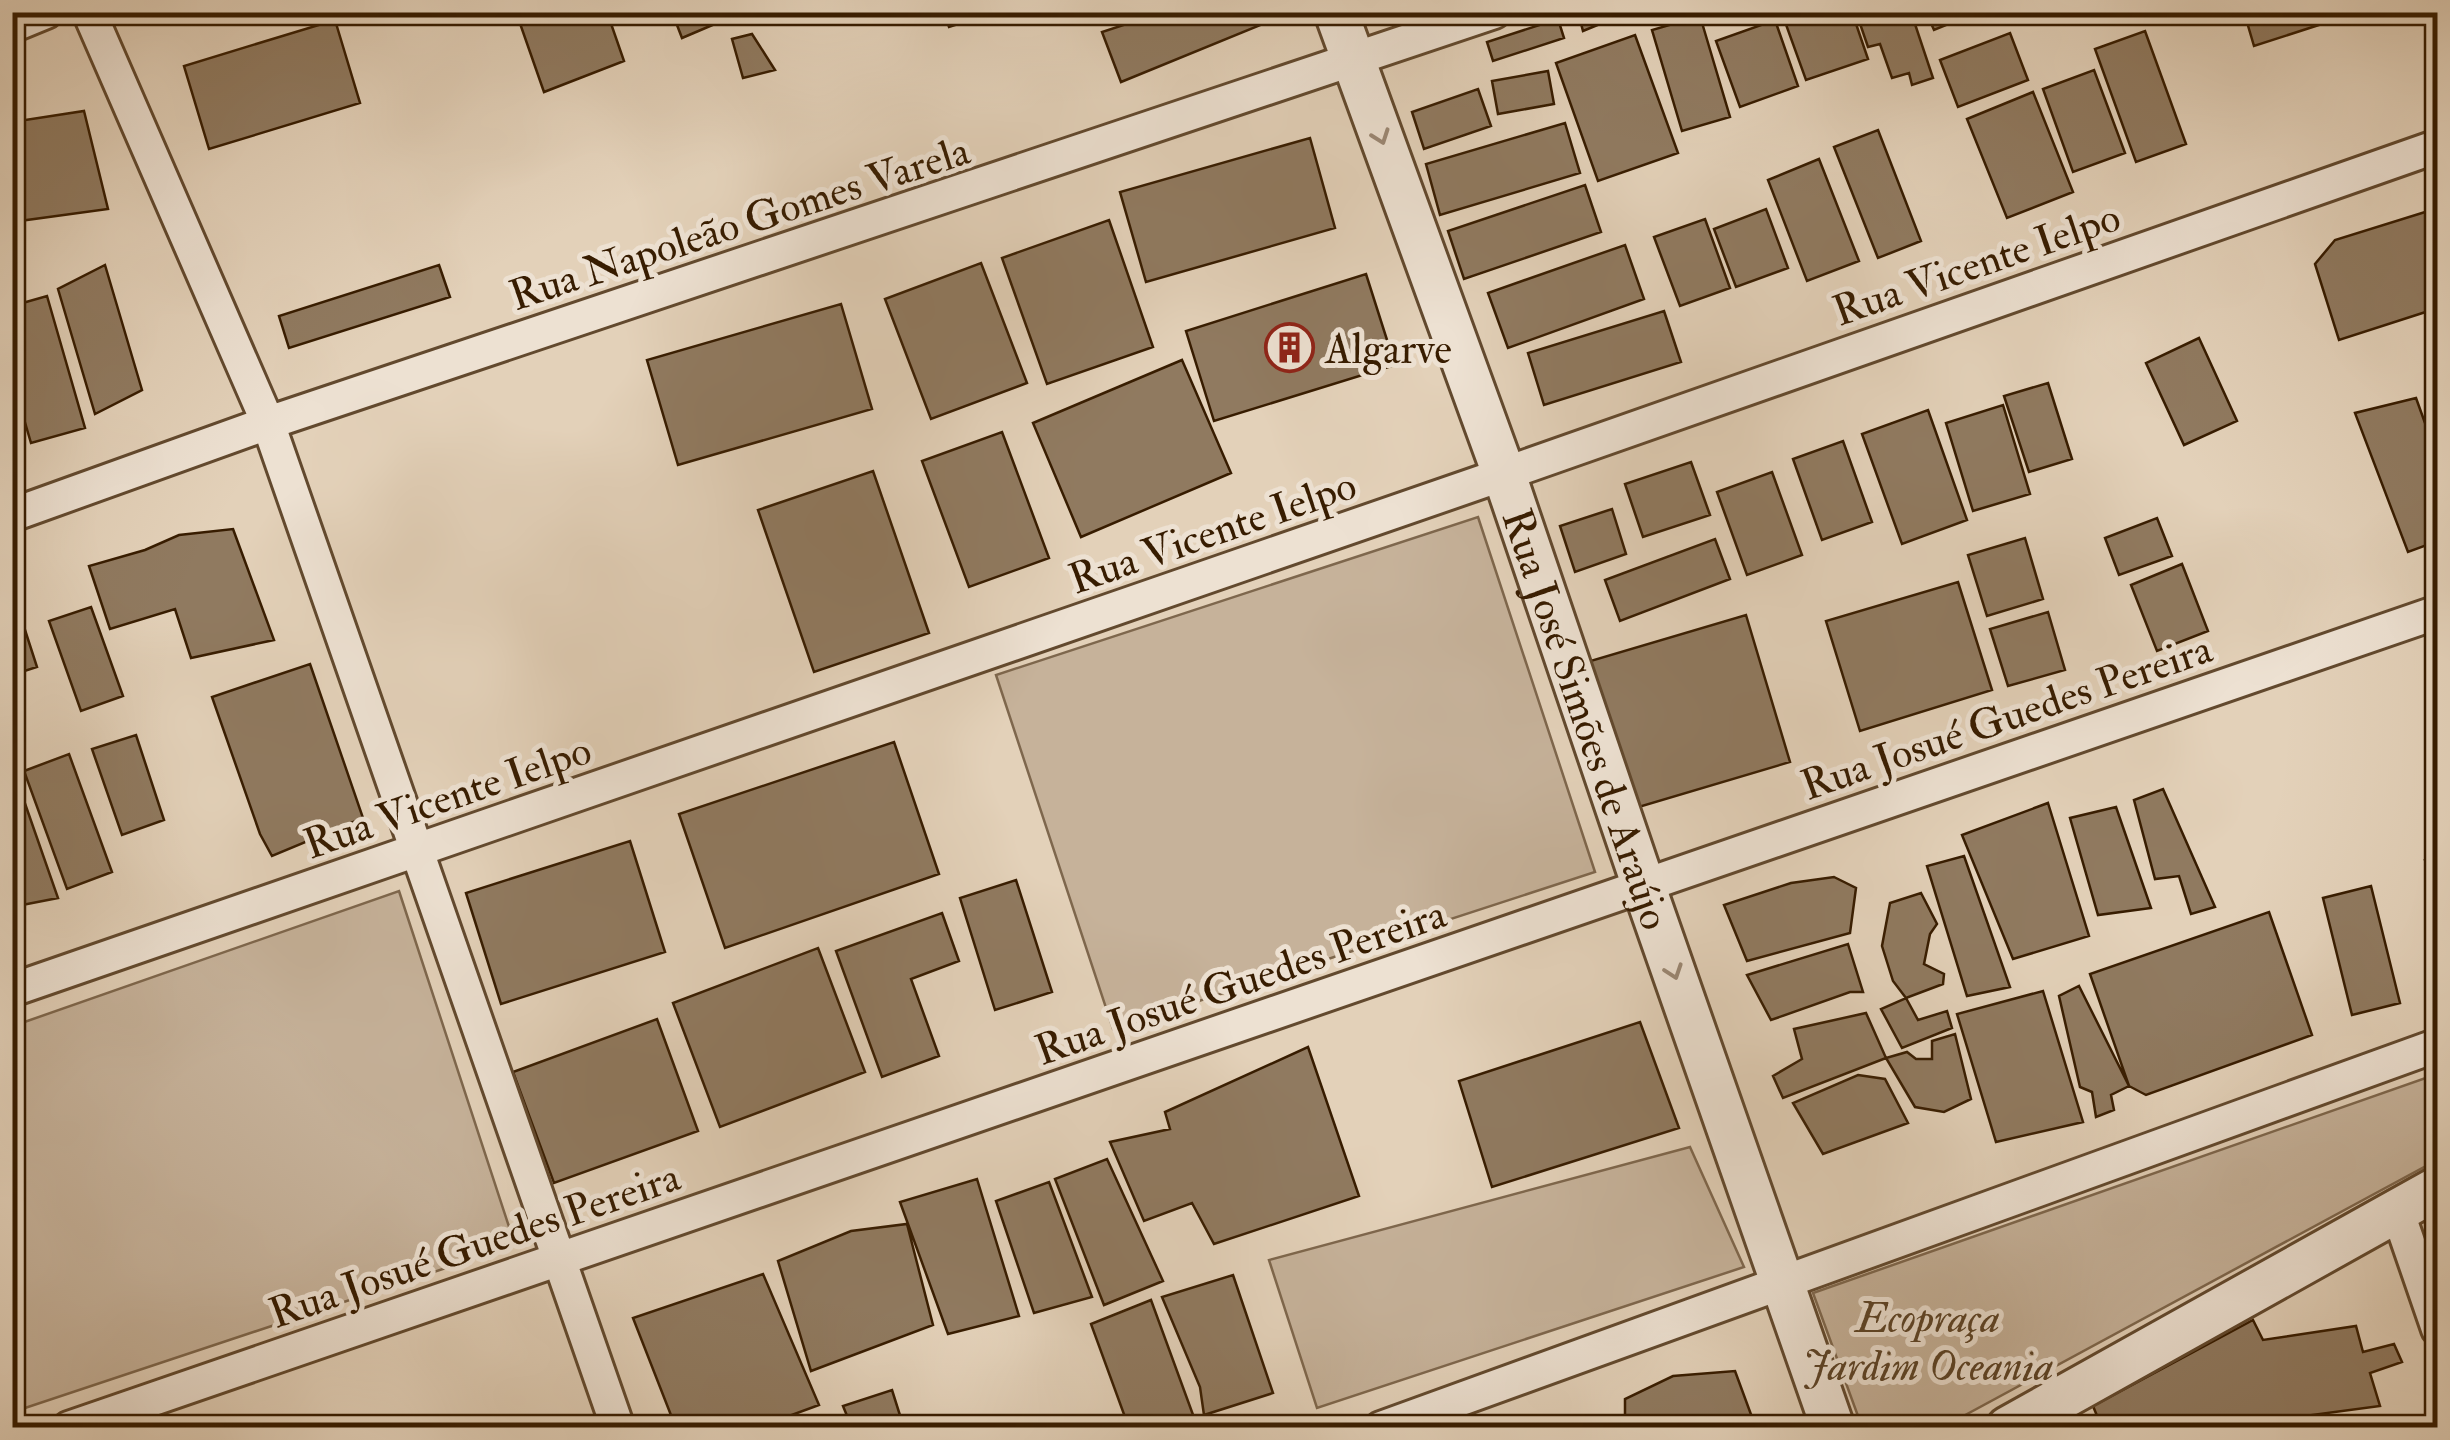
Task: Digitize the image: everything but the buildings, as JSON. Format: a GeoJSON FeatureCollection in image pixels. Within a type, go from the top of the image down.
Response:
{"type":"FeatureCollection","features":[{"type":"Feature","properties":{"kind":"street"},"geometry":{"type":"LineString","coordinates":[[12,26],[46,12]]}},
{"type":"Feature","properties":{"kind":"street"},"geometry":{"type":"LineString","coordinates":[[89,12],[268,423],[618,1428]]}},
{"type":"Feature","properties":{"kind":"street","name":"Rua José Simões de Araújo"},"geometry":{"type":"LineString","coordinates":[[1336,12],[1504,474],[1833,1428]]}},
{"type":"Feature","properties":{"kind":"street","name":"Rua Napoleão Gomes Varela"},"geometry":{"type":"LineString","coordinates":[[12,515],[268,423],[1494,12]]}},
{"type":"Feature","properties":{"kind":"street","name":"Rua Vicente Ielpo"},"geometry":{"type":"LineString","coordinates":[[12,990],[2438,146]]}},
{"type":"Feature","properties":{"kind":"street","name":"Rua Josué Guedes Pereira"},"geometry":{"type":"LineString","coordinates":[[69,1428],[2438,612]]}},
{"type":"Feature","properties":{"kind":"street"},"geometry":{"type":"LineString","coordinates":[[1381,1428],[2438,1045]]}},
{"type":"Feature","properties":{"kind":"street"},"geometry":{"type":"LineString","coordinates":[[2008,1428],[2438,1188]]}},
{"type":"Feature","properties":{"kind":"street"},"geometry":{"type":"LineString","coordinates":[[2397,1210],[2438,1329]]}},
{"type":"Feature","properties":{"kind":"green space"},"geometry":{"type":"Polygon","coordinates":[[[1478,517],[1595,872],[1113,1029],[996,675],[1478,517]]]}},
{"type":"Feature","properties":{"kind":"green space"},"geometry":{"type":"Polygon","coordinates":[[[399,891],[515,1245],[13,1412],[13,1026],[399,891]]]}},
{"type":"Feature","properties":{"kind":"green space","name":"Ecopraça Jardim Oceania"},"geometry":{"type":"Polygon","coordinates":[[[2437,1074],[2437,1160],[1943,1427],[1862,1427],[1813,1293],[2437,1074]]]}},
{"type":"Feature","properties":{"kind":"green space"},"geometry":{"type":"Polygon","coordinates":[[[1690,1147],[1744,1267],[1317,1408],[1269,1260],[1690,1147]]]}},
{"type":"Feature","properties":{"kind":"place","name":"Algarve"},"geometry":{"type":"Point","coordinates":[1290,348]}}]}
